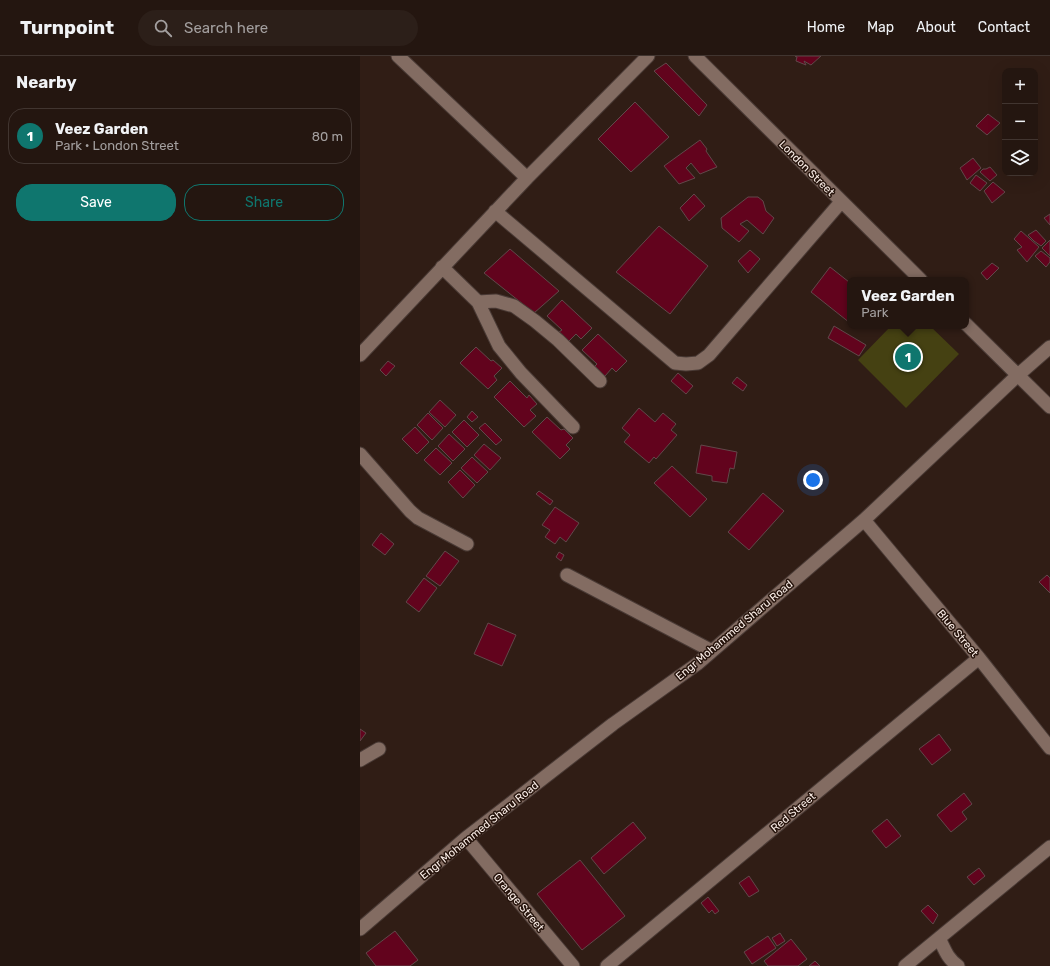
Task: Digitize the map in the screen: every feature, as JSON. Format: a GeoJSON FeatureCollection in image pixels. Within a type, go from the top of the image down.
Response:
{"type":"FeatureCollection","features":[{"type":"Feature","properties":{"kind":"street"},"geometry":{"type":"LineString","coordinates":[[398,56],[527,178]]}},
{"type":"Feature","properties":{"kind":"street"},"geometry":{"type":"LineString","coordinates":[[360,355],[495,211],[648,56]]}},
{"type":"Feature","properties":{"kind":"street","name":"London Street"},"geometry":{"type":"LineString","coordinates":[[695,56],[918,277]]}},
{"type":"Feature","properties":{"kind":"street"},"geometry":{"type":"LineString","coordinates":[[495,211],[675,362],[686,364],[698,362],[709,355],[841,202]]}},
{"type":"Feature","properties":{"kind":"street"},"geometry":{"type":"LineString","coordinates":[[442,267],[478,302],[499,346],[521,373],[573,427]]}},
{"type":"Feature","properties":{"kind":"street"},"geometry":{"type":"LineString","coordinates":[[478,302],[496,301],[514,306],[558,340],[600,381]]}},
{"type":"Feature","properties":{"kind":"street"},"geometry":{"type":"LineString","coordinates":[[969,327],[1050,407]]}},
{"type":"Feature","properties":{"kind":"street","name":"Engr Mohammed Sharu Road"},"geometry":{"type":"LineString","coordinates":[[360,929],[466,838],[613,724],[697,664],[864,520],[1018,375],[1050,347]]}},
{"type":"Feature","properties":{"kind":"street"},"geometry":{"type":"LineString","coordinates":[[360,454],[410,511],[418,518],[467,544]]}},
{"type":"Feature","properties":{"kind":"street","name":"Blue Street"},"geometry":{"type":"LineString","coordinates":[[864,520],[979,658],[1050,748]]}},
{"type":"Feature","properties":{"kind":"street"},"geometry":{"type":"LineString","coordinates":[[567,575],[712,651]]}},
{"type":"Feature","properties":{"kind":"street","name":"Red Street"},"geometry":{"type":"LineString","coordinates":[[607,966],[979,658]]}},
{"type":"Feature","properties":{"kind":"street"},"geometry":{"type":"LineString","coordinates":[[360,760],[379,749]]}},
{"type":"Feature","properties":{"kind":"street","name":"Orange Street"},"geometry":{"type":"LineString","coordinates":[[466,838],[573,966]]}},
{"type":"Feature","properties":{"kind":"street"},"geometry":{"type":"LineString","coordinates":[[905,966],[1050,847]]}},
{"type":"Feature","properties":{"kind":"street"},"geometry":{"type":"LineString","coordinates":[[940,938],[947,956],[958,966]]}},
{"type":"Feature","properties":{"kind":"shaded area"},"geometry":{"type":"Polygon","coordinates":[[[888,329],[933,329],[959,354],[906,408],[858,360],[888,329]]]}},
{"type":"Feature","properties":{"kind":"building"},"geometry":{"type":"Polygon","coordinates":[[[795,56],[821,56],[811,65],[804,61],[806,65],[796,61],[797,57],[795,56]]]}},
{"type":"Feature","properties":{"kind":"building"},"geometry":{"type":"Polygon","coordinates":[[[666,63],[707,105],[699,116],[654,71],[666,63]]]}},
{"type":"Feature","properties":{"kind":"building"},"geometry":{"type":"Polygon","coordinates":[[[635,102],[669,137],[631,172],[598,139],[635,102]]]}},
{"type":"Feature","properties":{"kind":"building"},"geometry":{"type":"Polygon","coordinates":[[[988,114],[1000,123],[987,135],[976,126],[988,114]]]}},
{"type":"Feature","properties":{"kind":"building"},"geometry":{"type":"Polygon","coordinates":[[[700,140],[717,167],[700,174],[691,163],[686,168],[695,178],[679,184],[664,166],[700,140]]]}},
{"type":"Feature","properties":{"kind":"building"},"geometry":{"type":"Polygon","coordinates":[[[973,158],[981,168],[967,180],[960,168],[973,158]]]}},
{"type":"Feature","properties":{"kind":"building"},"geometry":{"type":"Polygon","coordinates":[[[990,167],[997,175],[990,181],[980,172],[983,169],[990,167]]]}},
{"type":"Feature","properties":{"kind":"building"},"geometry":{"type":"Polygon","coordinates":[[[976,175],[987,183],[980,191],[970,183],[976,175]]]}},
{"type":"Feature","properties":{"kind":"building"},"geometry":{"type":"Polygon","coordinates":[[[993,182],[1005,192],[992,203],[984,191],[993,182]]]}},
{"type":"Feature","properties":{"kind":"building"},"geometry":{"type":"Polygon","coordinates":[[[694,194],[705,206],[689,221],[680,208],[694,194]]]}},
{"type":"Feature","properties":{"kind":"building"},"geometry":{"type":"Polygon","coordinates":[[[748,197],[758,197],[763,201],[766,211],[774,218],[763,234],[747,220],[740,224],[749,231],[739,242],[722,228],[721,218],[748,197]]]}},
{"type":"Feature","properties":{"kind":"building"},"geometry":{"type":"Polygon","coordinates":[[[1050,214],[1050,225],[1044,218],[1050,214]]]}},
{"type":"Feature","properties":{"kind":"building"},"geometry":{"type":"Polygon","coordinates":[[[659,226],[708,266],[670,314],[616,272],[659,226]]]}},
{"type":"Feature","properties":{"kind":"building"},"geometry":{"type":"Polygon","coordinates":[[[1036,230],[1046,241],[1041,246],[1028,235],[1036,230]]]}},
{"type":"Feature","properties":{"kind":"building"},"geometry":{"type":"Polygon","coordinates":[[[1021,231],[1039,247],[1027,262],[1017,250],[1022,247],[1014,239],[1021,231]]]}},
{"type":"Feature","properties":{"kind":"building"},"geometry":{"type":"Polygon","coordinates":[[[1050,240],[1050,256],[1042,248],[1050,240]]]}},
{"type":"Feature","properties":{"kind":"building"},"geometry":{"type":"Polygon","coordinates":[[[510,249],[559,291],[534,313],[484,273],[510,249]]]}},
{"type":"Feature","properties":{"kind":"building"},"geometry":{"type":"Polygon","coordinates":[[[750,250],[760,259],[748,273],[738,261],[750,250]]]}},
{"type":"Feature","properties":{"kind":"building"},"geometry":{"type":"Polygon","coordinates":[[[1041,251],[1050,258],[1050,262],[1046,267],[1035,256],[1041,251]]]}},
{"type":"Feature","properties":{"kind":"building"},"geometry":{"type":"Polygon","coordinates":[[[992,263],[999,268],[987,280],[981,273],[992,263]]]}},
{"type":"Feature","properties":{"kind":"building"},"geometry":{"type":"Polygon","coordinates":[[[830,267],[847,280],[847,321],[811,292],[830,267]]]}},
{"type":"Feature","properties":{"kind":"building"},"geometry":{"type":"Polygon","coordinates":[[[562,300],[592,328],[581,339],[576,334],[569,341],[559,332],[562,330],[547,316],[562,300]]]}},
{"type":"Feature","properties":{"kind":"building"},"geometry":{"type":"Polygon","coordinates":[[[834,326],[866,345],[859,356],[828,338],[834,326]]]}},
{"type":"Feature","properties":{"kind":"building"},"geometry":{"type":"Polygon","coordinates":[[[598,334],[627,361],[616,372],[612,368],[605,376],[595,366],[597,364],[582,350],[598,334]]]}},
{"type":"Feature","properties":{"kind":"building"},"geometry":{"type":"Polygon","coordinates":[[[476,347],[491,361],[493,360],[502,368],[494,376],[497,380],[488,389],[460,363],[476,347]]]}},
{"type":"Feature","properties":{"kind":"building"},"geometry":{"type":"Polygon","coordinates":[[[388,361],[395,366],[386,376],[380,370],[388,361]]]}},
{"type":"Feature","properties":{"kind":"building"},"geometry":{"type":"Polygon","coordinates":[[[678,373],[693,386],[686,394],[671,381],[678,373]]]}},
{"type":"Feature","properties":{"kind":"building"},"geometry":{"type":"Polygon","coordinates":[[[737,377],[747,385],[743,391],[732,383],[737,377]]]}},
{"type":"Feature","properties":{"kind":"building"},"geometry":{"type":"Polygon","coordinates":[[[510,381],[527,398],[529,395],[537,404],[530,410],[536,416],[524,427],[494,397],[510,381]]]}},
{"type":"Feature","properties":{"kind":"building"},"geometry":{"type":"Polygon","coordinates":[[[440,400],[456,415],[445,427],[429,412],[440,400]]]}},
{"type":"Feature","properties":{"kind":"building"},"geometry":{"type":"Polygon","coordinates":[[[639,408],[655,422],[663,413],[676,424],[671,430],[677,435],[656,459],[654,457],[649,463],[624,442],[630,435],[622,428],[639,408]]]}},
{"type":"Feature","properties":{"kind":"building"},"geometry":{"type":"Polygon","coordinates":[[[472,411],[478,417],[472,422],[467,417],[472,411]]]}},
{"type":"Feature","properties":{"kind":"building"},"geometry":{"type":"Polygon","coordinates":[[[428,413],[443,428],[432,440],[417,425],[428,413]]]}},
{"type":"Feature","properties":{"kind":"building"},"geometry":{"type":"Polygon","coordinates":[[[547,417],[561,430],[564,429],[573,438],[566,445],[570,449],[560,459],[532,432],[547,417]]]}},
{"type":"Feature","properties":{"kind":"building"},"geometry":{"type":"Polygon","coordinates":[[[464,420],[479,435],[467,447],[452,432],[464,420]]]}},
{"type":"Feature","properties":{"kind":"building"},"geometry":{"type":"Polygon","coordinates":[[[485,423],[502,440],[496,445],[479,428],[485,423]]]}},
{"type":"Feature","properties":{"kind":"building"},"geometry":{"type":"Polygon","coordinates":[[[415,427],[429,442],[417,454],[402,439],[415,427]]]}},
{"type":"Feature","properties":{"kind":"building"},"geometry":{"type":"Polygon","coordinates":[[[449,434],[465,449],[453,461],[438,446],[449,434]]]}},
{"type":"Feature","properties":{"kind":"building"},"geometry":{"type":"Polygon","coordinates":[[[484,444],[501,458],[490,470],[474,455],[484,444]]]}},
{"type":"Feature","properties":{"kind":"building"},"geometry":{"type":"Polygon","coordinates":[[[701,445],[737,452],[734,469],[730,468],[727,483],[712,481],[712,476],[696,473],[701,445]]]}},
{"type":"Feature","properties":{"kind":"building"},"geometry":{"type":"Polygon","coordinates":[[[436,448],[452,463],[440,475],[424,460],[436,448]]]}},
{"type":"Feature","properties":{"kind":"building"},"geometry":{"type":"Polygon","coordinates":[[[472,457],[488,472],[477,483],[461,468],[472,457]]]}},
{"type":"Feature","properties":{"kind":"building"},"geometry":{"type":"Polygon","coordinates":[[[672,466],[707,499],[690,517],[654,483],[672,466]]]}},
{"type":"Feature","properties":{"kind":"building"},"geometry":{"type":"Polygon","coordinates":[[[460,470],[475,485],[463,498],[448,482],[460,470]]]}},
{"type":"Feature","properties":{"kind":"building"},"geometry":{"type":"Polygon","coordinates":[[[539,491],[553,501],[550,505],[536,494],[539,491]]]}},
{"type":"Feature","properties":{"kind":"building"},"geometry":{"type":"Polygon","coordinates":[[[763,493],[784,511],[749,550],[728,532],[763,493]]]}},
{"type":"Feature","properties":{"kind":"building"},"geometry":{"type":"Polygon","coordinates":[[[555,507],[579,523],[566,542],[560,537],[555,544],[545,537],[550,530],[542,525],[555,507]]]}},
{"type":"Feature","properties":{"kind":"building"},"geometry":{"type":"Polygon","coordinates":[[[381,533],[394,544],[385,555],[372,545],[381,533]]]}},
{"type":"Feature","properties":{"kind":"building"},"geometry":{"type":"Polygon","coordinates":[[[445,551],[459,561],[440,586],[426,576],[445,551]]]}},
{"type":"Feature","properties":{"kind":"building"},"geometry":{"type":"Polygon","coordinates":[[[559,552],[564,555],[561,561],[556,557],[559,552]]]}},
{"type":"Feature","properties":{"kind":"building"},"geometry":{"type":"Polygon","coordinates":[[[1047,575],[1050,578],[1050,593],[1039,582],[1047,575]]]}},
{"type":"Feature","properties":{"kind":"building"},"geometry":{"type":"Polygon","coordinates":[[[424,578],[437,588],[419,612],[406,602],[424,578]]]}},
{"type":"Feature","properties":{"kind":"building"},"geometry":{"type":"Polygon","coordinates":[[[488,623],[516,635],[502,666],[474,654],[488,623]]]}},
{"type":"Feature","properties":{"kind":"building"},"geometry":{"type":"Polygon","coordinates":[[[360,729],[366,733],[360,741],[360,729]]]}},
{"type":"Feature","properties":{"kind":"building"},"geometry":{"type":"Polygon","coordinates":[[[939,734],[951,750],[932,765],[919,749],[939,734]]]}},
{"type":"Feature","properties":{"kind":"building"},"geometry":{"type":"Polygon","coordinates":[[[964,793],[972,804],[962,812],[967,819],[951,832],[937,815],[964,793]]]}},
{"type":"Feature","properties":{"kind":"building"},"geometry":{"type":"Polygon","coordinates":[[[887,819],[901,836],[886,848],[872,831],[887,819]]]}},
{"type":"Feature","properties":{"kind":"building"},"geometry":{"type":"Polygon","coordinates":[[[633,822],[646,838],[604,874],[591,858],[633,822]]]}},
{"type":"Feature","properties":{"kind":"building"},"geometry":{"type":"Polygon","coordinates":[[[580,860],[625,916],[582,950],[537,894],[580,860]]]}},
{"type":"Feature","properties":{"kind":"building"},"geometry":{"type":"Polygon","coordinates":[[[979,868],[985,876],[974,885],[967,877],[979,868]]]}},
{"type":"Feature","properties":{"kind":"building"},"geometry":{"type":"Polygon","coordinates":[[[749,876],[759,891],[749,897],[739,883],[749,876]]]}},
{"type":"Feature","properties":{"kind":"building"},"geometry":{"type":"Polygon","coordinates":[[[708,897],[719,911],[715,914],[712,910],[709,913],[701,903],[708,897]]]}},
{"type":"Feature","properties":{"kind":"building"},"geometry":{"type":"Polygon","coordinates":[[[928,905],[938,915],[933,924],[921,911],[928,905]]]}},
{"type":"Feature","properties":{"kind":"building"},"geometry":{"type":"Polygon","coordinates":[[[395,931],[418,960],[410,966],[376,966],[366,953],[395,931]]]}},
{"type":"Feature","properties":{"kind":"building"},"geometry":{"type":"Polygon","coordinates":[[[780,933],[785,941],[777,946],[772,938],[780,933]]]}},
{"type":"Feature","properties":{"kind":"building"},"geometry":{"type":"Polygon","coordinates":[[[768,936],[776,948],[752,964],[744,952],[768,936]]]}},
{"type":"Feature","properties":{"kind":"building"},"geometry":{"type":"Polygon","coordinates":[[[791,939],[807,959],[798,966],[768,966],[764,961],[791,939]]]}},
{"type":"Feature","properties":{"kind":"building"},"geometry":{"type":"Polygon","coordinates":[[[815,961],[820,966],[809,966],[815,961]]]}},
{"type":"Feature","properties":{"kind":"place","name":"Veez Garden"},"geometry":{"type":"Point","coordinates":[908,357]}}]}
